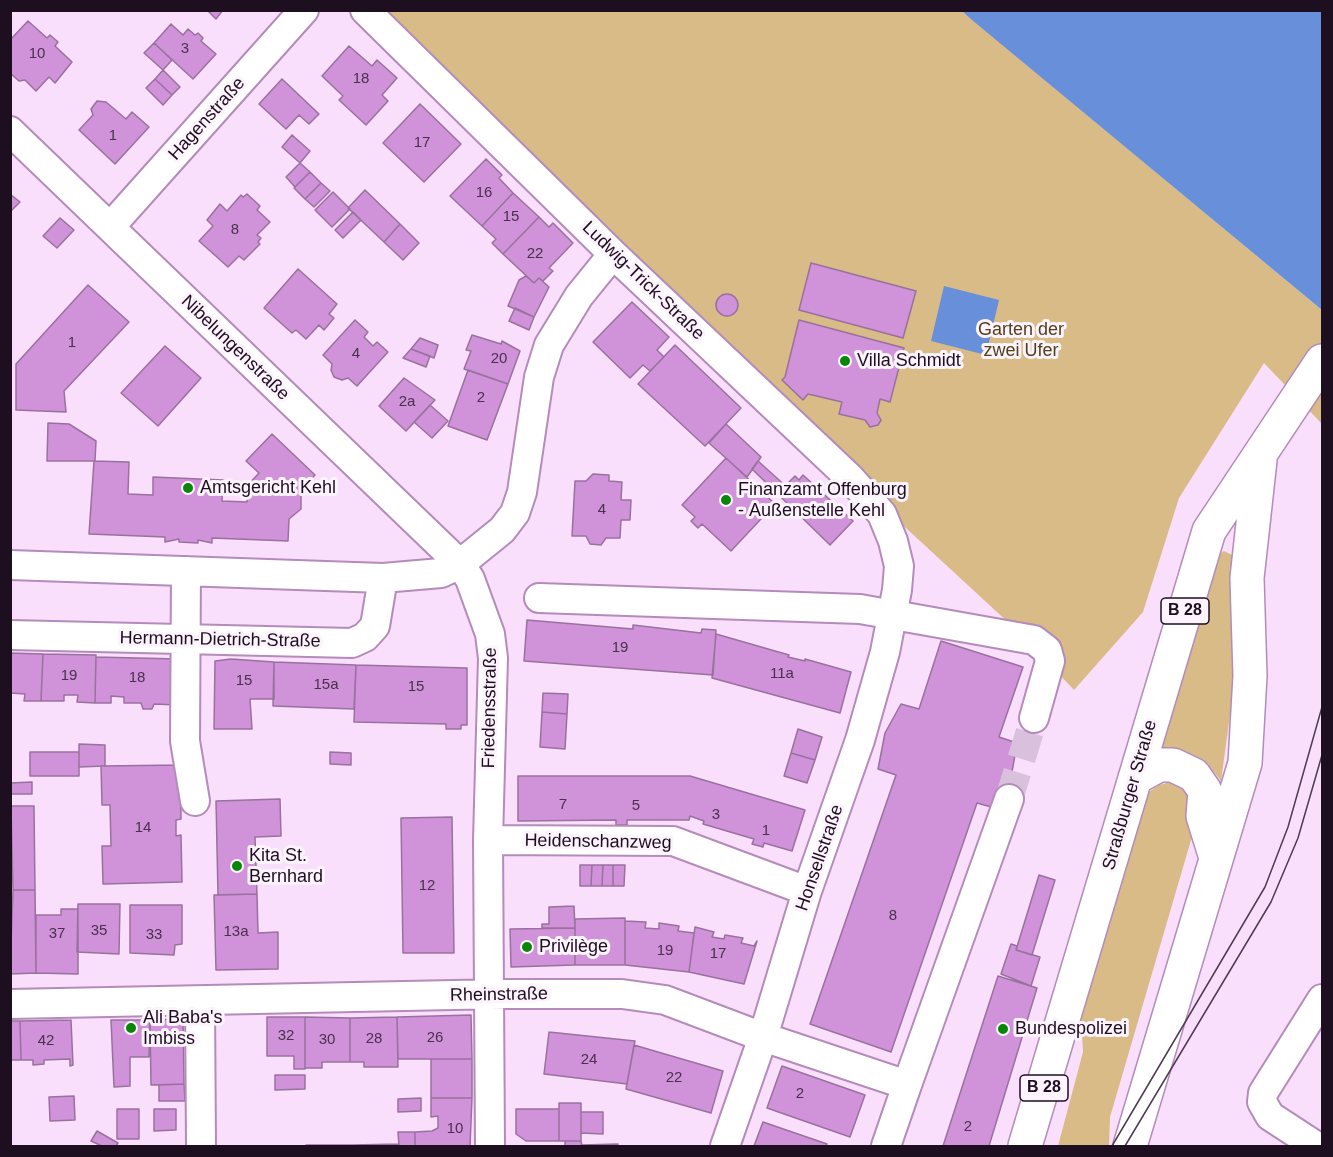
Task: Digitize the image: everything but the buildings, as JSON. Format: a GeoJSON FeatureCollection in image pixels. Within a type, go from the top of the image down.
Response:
{"type":"FeatureCollection","features":[{"type":"Feature","properties":{"kind":"main road","name":"Straßburger Straße"},"geometry":{"type":"LineString","coordinates":[[1025,1146],[1209,531],[1323,361]]}},
{"type":"Feature","properties":{"kind":"main road","name":"Straßburger Straße"},"geometry":{"type":"LineString","coordinates":[[1130,1146],[1245,762],[1250,676],[1247,578],[1260,456]]}},
{"type":"Feature","properties":{"kind":"main road"},"geometry":{"type":"LineString","coordinates":[[1135,778],[1159,765],[1173,765],[1194,775],[1205,791],[1203,816],[1216,858]]}},
{"type":"Feature","properties":{"kind":"street","name":"Hagenstraße"},"geometry":{"type":"LineString","coordinates":[[110,227],[304,10]]}},
{"type":"Feature","properties":{"kind":"street","name":"Ludwig-Trick-Straße"},"geometry":{"type":"LineString","coordinates":[[365,10],[613,254],[852,478],[882,514],[893,541],[899,566]]}},
{"type":"Feature","properties":{"kind":"street","name":"Nibelungenstraße"},"geometry":{"type":"LineString","coordinates":[[10,131],[460,564]]}},
{"type":"Feature","properties":{"kind":"street"},"geometry":{"type":"LineString","coordinates":[[10,565],[383,578],[441,573],[460,564],[502,530],[515,513],[522,492],[538,377],[549,345],[573,304],[613,254]]}},
{"type":"Feature","properties":{"kind":"street","name":"Friedensstraße"},"geometry":{"type":"LineString","coordinates":[[460,564],[470,579],[482,606],[494,658],[488,840],[487,994],[490,1146]]}},
{"type":"Feature","properties":{"kind":"street","name":"Honsellstraße"},"geometry":{"type":"LineString","coordinates":[[725,1146],[763,1037],[807,891],[860,740],[894,616],[899,566]]}},
{"type":"Feature","properties":{"kind":"street"},"geometry":{"type":"LineString","coordinates":[[186,571],[185,741],[195,801]]}},
{"type":"Feature","properties":{"kind":"street","name":"Hermann-Dietrich-Straße"},"geometry":{"type":"LineString","coordinates":[[10,635],[351,643],[365,637],[375,626],[383,578]]}},
{"type":"Feature","properties":{"kind":"street"},"geometry":{"type":"LineString","coordinates":[[539,597],[860,609],[1034,640],[1047,650],[1050,661],[1034,718]]}},
{"type":"Feature","properties":{"kind":"street"},"geometry":{"type":"LineString","coordinates":[[886,1146],[1009,799]]}},
{"type":"Feature","properties":{"kind":"street","name":"Heidenschanzweg"},"geometry":{"type":"LineString","coordinates":[[488,840],[673,841],[807,891]]}},
{"type":"Feature","properties":{"kind":"street","name":"Rheinstraße"},"geometry":{"type":"LineString","coordinates":[[10,1004],[487,994],[622,994],[665,1000],[763,1037],[907,1085]]}},
{"type":"Feature","properties":{"kind":"street"},"geometry":{"type":"LineString","coordinates":[[1314,1146],[1270,1116],[1262,1102],[1263,1093],[1323,999]]}},
{"type":"Feature","properties":{"kind":"street"},"geometry":{"type":"LineString","coordinates":[[200,1001],[201,1146]]}},
{"type":"Feature","properties":{"kind":"green space","name":"Garten der zwei Ufer"},"geometry":{"type":"Polygon","coordinates":[[[359,11],[962,11],[1322,310],[1322,424],[1264,363],[1179,498],[1143,612],[1074,690],[1024,637],[501,154],[359,11]]]}},
{"type":"Feature","properties":{"kind":"green space"},"geometry":{"type":"Polygon","coordinates":[[[1224,551],[1232,555],[1233,693],[1221,781],[1207,763],[1198,757],[1162,748],[1186,655],[1219,554],[1224,551]]]}},
{"type":"Feature","properties":{"kind":"green space"},"geometry":{"type":"Polygon","coordinates":[[[1176,781],[1191,791],[1196,823],[1110,1117],[1109,1146],[1058,1146],[1083,1052],[1081,1015],[1146,794],[1159,785],[1176,781]]]}},
{"type":"Feature","properties":{"kind":"water"},"geometry":{"type":"Polygon","coordinates":[[[962,11],[1322,11],[1322,310],[972,20],[962,11]]]}},
{"type":"Feature","properties":{"kind":"water"},"geometry":{"type":"Polygon","coordinates":[[[944,286],[999,300],[986,355],[931,341],[944,286]]]}},
{"type":"Feature","properties":{"kind":"tunnel"},"geometry":{"type":"LineString","coordinates":[[1009,799],[1034,718]]}},
{"type":"Feature","properties":{"kind":"tram line"},"geometry":{"type":"LineString","coordinates":[[1112,1146],[1265,887],[1288,827],[1322,707]]}},
{"type":"Feature","properties":{"kind":"tram line"},"geometry":{"type":"LineString","coordinates":[[1125,1146],[1271,902],[1298,838],[1322,755]]}},
{"type":"Feature","properties":{"kind":"place","name":"Villa Schmidt"},"geometry":{"type":"Point","coordinates":[845,361]}},
{"type":"Feature","properties":{"kind":"place","name":"Amtsgericht Kehl"},"geometry":{"type":"Point","coordinates":[188,488]}},
{"type":"Feature","properties":{"kind":"place","name":"Finanzamt Offenburg - Außenstelle Kehl"},"geometry":{"type":"Point","coordinates":[726,500]}},
{"type":"Feature","properties":{"kind":"place","name":"Kita St. Bernhard"},"geometry":{"type":"Point","coordinates":[237,866]}},
{"type":"Feature","properties":{"kind":"place","name":"Privilège"},"geometry":{"type":"Point","coordinates":[527,947]}},
{"type":"Feature","properties":{"kind":"place","name":"Ali Baba's Imbiss"},"geometry":{"type":"Point","coordinates":[131,1028]}},
{"type":"Feature","properties":{"kind":"place","name":"Bundespolizei"},"geometry":{"type":"Point","coordinates":[1003,1029]}}]}
